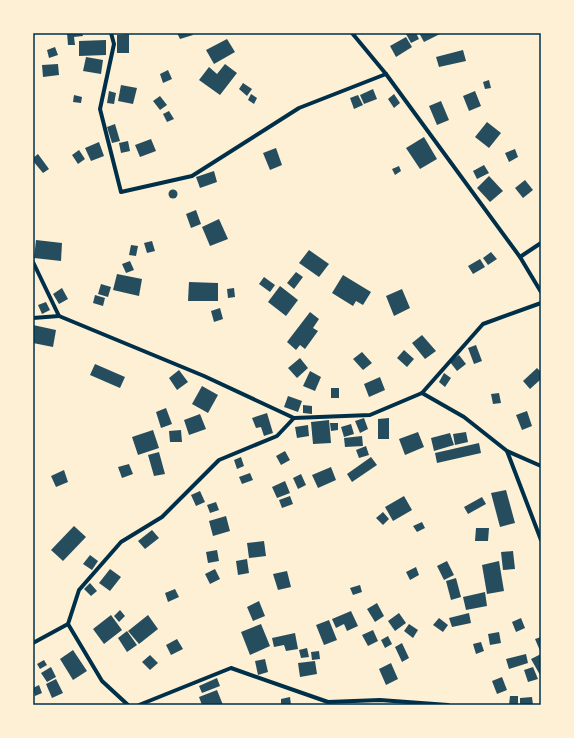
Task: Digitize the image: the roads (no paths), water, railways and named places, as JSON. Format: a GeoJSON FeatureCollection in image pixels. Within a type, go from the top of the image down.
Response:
{"type":"FeatureCollection","features":[{"type":"Feature","properties":{"kind":"street"},"geometry":{"type":"LineString","coordinates":[[111,33],[114,44],[100,109],[121,192],[192,176],[299,108],[386,74]]}},
{"type":"Feature","properties":{"kind":"street"},"geometry":{"type":"LineString","coordinates":[[352,33],[386,74],[520,258],[541,292]]}},
{"type":"Feature","properties":{"kind":"street"},"geometry":{"type":"LineString","coordinates":[[520,258],[541,243]]}},
{"type":"Feature","properties":{"kind":"street"},"geometry":{"type":"LineString","coordinates":[[33,262],[59,316]]}},
{"type":"Feature","properties":{"kind":"street"},"geometry":{"type":"LineString","coordinates":[[33,318],[59,316],[204,376],[294,418],[370,415],[422,393],[483,324],[541,303]]}},
{"type":"Feature","properties":{"kind":"street"},"geometry":{"type":"LineString","coordinates":[[422,393],[464,417],[507,451],[541,466]]}},
{"type":"Feature","properties":{"kind":"street"},"geometry":{"type":"LineString","coordinates":[[33,643],[68,624],[80,590],[121,542],[162,517],[220,460],[277,436],[294,418]]}},
{"type":"Feature","properties":{"kind":"street"},"geometry":{"type":"LineString","coordinates":[[507,451],[541,540]]}},
{"type":"Feature","properties":{"kind":"street"},"geometry":{"type":"LineString","coordinates":[[68,624],[102,681],[128,705]]}},
{"type":"Feature","properties":{"kind":"street"},"geometry":{"type":"LineString","coordinates":[[139,705],[231,668],[328,702],[380,700],[448,705]]}}]}
